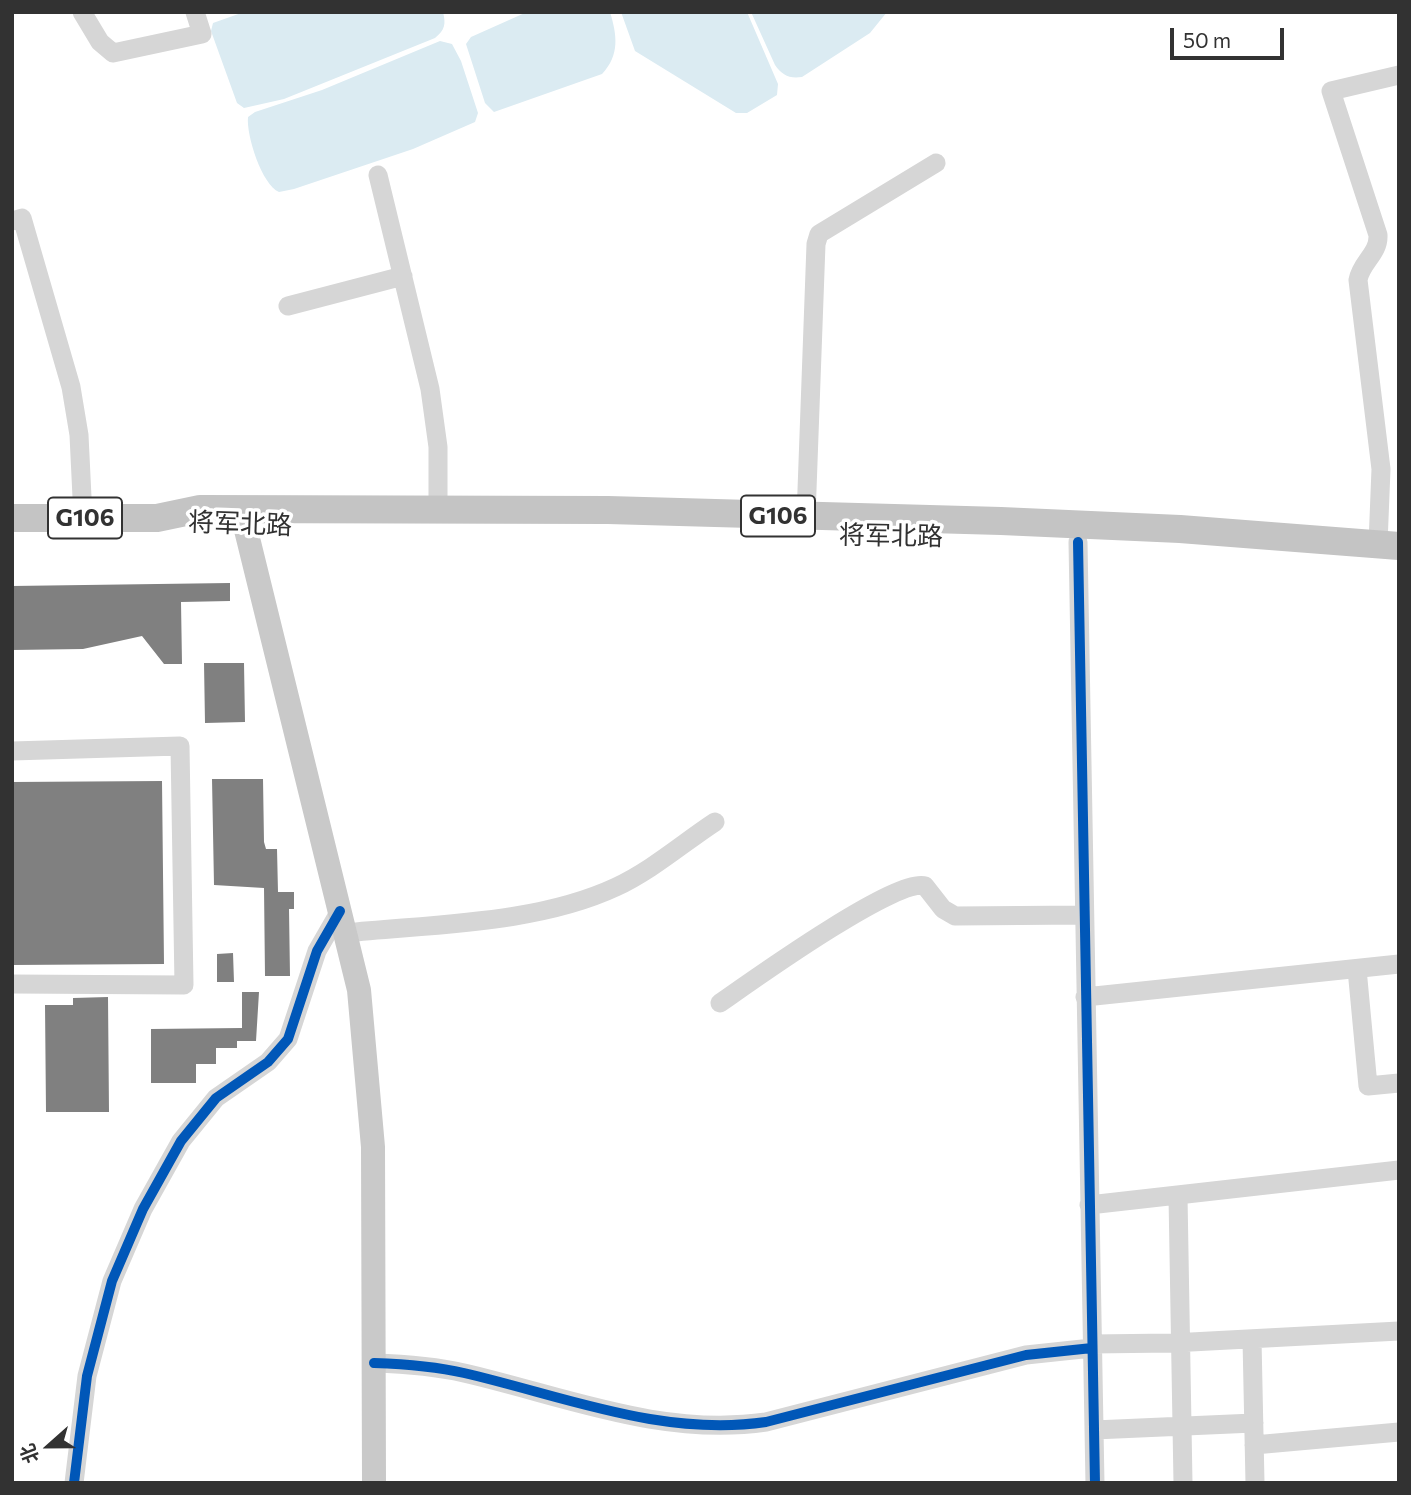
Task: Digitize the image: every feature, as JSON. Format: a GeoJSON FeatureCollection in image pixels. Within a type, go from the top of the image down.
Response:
{"type":"FeatureCollection","features":[{"type":"Feature","properties":{"kind":"highway","name":"将军北路"},"geometry":{"type":"LineString","coordinates":[[157,517],[200,509],[608,510],[1180,529],[1392,551]]}},
{"type":"Feature","properties":{"kind":"highway","name":"将军北路"},"geometry":{"type":"LineString","coordinates":[[157,517],[200,526],[607,527],[1392,551]]}},
{"type":"Feature","properties":{"kind":"highway","name":"G106"},"geometry":{"type":"LineString","coordinates":[[12,518],[157,517]]}},
{"type":"Feature","properties":{"kind":"main road"},"geometry":{"type":"LineString","coordinates":[[245,526],[359,990],[370,1106],[374,1483]]}},
{"type":"Feature","properties":{"kind":"street"},"geometry":{"type":"LineString","coordinates":[[82,12],[100,43],[113,53],[202,34],[195,12]]}},
{"type":"Feature","properties":{"kind":"street"},"geometry":{"type":"LineString","coordinates":[[1392,551],[1358,280],[1362,267],[1376,250],[1378,235],[1331,91],[1399,75]]}},
{"type":"Feature","properties":{"kind":"street"},"geometry":{"type":"LineString","coordinates":[[806,517],[816,244],[819,234],[936,163]]}},
{"type":"Feature","properties":{"kind":"street"},"geometry":{"type":"LineString","coordinates":[[378,175],[433,409],[438,509]]}},
{"type":"Feature","properties":{"kind":"street"},"geometry":{"type":"LineString","coordinates":[[12,221],[22,218],[71,387],[79,435],[83,518]]}},
{"type":"Feature","properties":{"kind":"street"},"geometry":{"type":"LineString","coordinates":[[288,306],[403,276]]}},
{"type":"Feature","properties":{"kind":"street"},"geometry":{"type":"LineString","coordinates":[[1079,542],[1095,1483]]}},
{"type":"Feature","properties":{"kind":"street"},"geometry":{"type":"LineString","coordinates":[[12,751],[180,746],[184,985],[12,984]]}},
{"type":"Feature","properties":{"kind":"street"},"geometry":{"type":"LineString","coordinates":[[74,1483],[87,1376],[112,1281],[143,1209],[181,1141],[216,1098],[268,1062],[288,1039],[317,951],[343,922],[509,915],[577,902],[619,886],[715,822]]}},
{"type":"Feature","properties":{"kind":"street"},"geometry":{"type":"LineString","coordinates":[[720,1003],[838,923],[912,885],[925,886],[943,909],[955,916],[1084,915]]}},
{"type":"Feature","properties":{"kind":"street"},"geometry":{"type":"LineString","coordinates":[[1085,997],[1399,964]]}},
{"type":"Feature","properties":{"kind":"street"},"geometry":{"type":"LineString","coordinates":[[1357,969],[1368,1086],[1399,1083]]}},
{"type":"Feature","properties":{"kind":"street"},"geometry":{"type":"LineString","coordinates":[[1089,1205],[1399,1170]]}},
{"type":"Feature","properties":{"kind":"street"},"geometry":{"type":"LineString","coordinates":[[1178,1196],[1183,1483]]}},
{"type":"Feature","properties":{"kind":"street"},"geometry":{"type":"LineString","coordinates":[[374,1363],[424,1365],[589,1408],[648,1419],[726,1426],[766,1422],[1026,1354],[1092,1346],[1399,1331]]}},
{"type":"Feature","properties":{"kind":"street"},"geometry":{"type":"LineString","coordinates":[[1252,1339],[1255,1483]]}},
{"type":"Feature","properties":{"kind":"street"},"geometry":{"type":"LineString","coordinates":[[1094,1430],[1254,1423]]}},
{"type":"Feature","properties":{"kind":"street"},"geometry":{"type":"LineString","coordinates":[[1254,1445],[1399,1432]]}},
{"type":"Feature","properties":{"kind":"shaded area"},"geometry":{"type":"Polygon","coordinates":[[[244,12],[443,12],[444,23],[443,29],[435,38],[284,99],[244,108],[237,103],[211,31],[213,23],[244,12]]]}},
{"type":"Feature","properties":{"kind":"shaded area"},"geometry":{"type":"Polygon","coordinates":[[[527,12],[610,12],[615,37],[612,60],[602,74],[494,112],[485,103],[466,44],[471,37],[527,12]]]}},
{"type":"Feature","properties":{"kind":"shaded area"},"geometry":{"type":"Polygon","coordinates":[[[621,12],[747,12],[778,84],[777,95],[747,113],[736,113],[635,51],[621,12]]]}},
{"type":"Feature","properties":{"kind":"shaded area"},"geometry":{"type":"Polygon","coordinates":[[[751,12],[887,12],[870,33],[802,77],[793,77],[786,76],[775,65],[751,12]]]}},
{"type":"Feature","properties":{"kind":"shaded area"},"geometry":{"type":"Polygon","coordinates":[[[440,41],[452,44],[461,61],[478,113],[475,122],[413,149],[294,189],[279,192],[273,188],[256,159],[248,117],[255,112],[322,90],[440,41]]]}},
{"type":"Feature","properties":{"kind":"building"},"geometry":{"type":"Polygon","coordinates":[[[230,583],[230,601],[181,602],[182,664],[164,664],[142,636],[83,649],[12,650],[12,586],[230,583]]]}},
{"type":"Feature","properties":{"kind":"building"},"geometry":{"type":"Polygon","coordinates":[[[204,663],[244,663],[245,722],[205,723],[204,663]]]}},
{"type":"Feature","properties":{"kind":"building"},"geometry":{"type":"Polygon","coordinates":[[[212,779],[263,779],[264,842],[266,849],[277,849],[278,892],[294,892],[294,909],[289,909],[290,976],[265,976],[264,888],[214,885],[212,779]]]}},
{"type":"Feature","properties":{"kind":"building"},"geometry":{"type":"Polygon","coordinates":[[[162,781],[164,964],[12,965],[12,782],[162,781]]]}},
{"type":"Feature","properties":{"kind":"building"},"geometry":{"type":"Polygon","coordinates":[[[233,953],[234,982],[217,982],[217,954],[233,953]]]}},
{"type":"Feature","properties":{"kind":"building"},"geometry":{"type":"Polygon","coordinates":[[[242,992],[259,992],[256,1041],[237,1041],[237,1048],[216,1048],[216,1064],[196,1064],[196,1083],[151,1083],[151,1029],[242,1028],[242,992]]]}},
{"type":"Feature","properties":{"kind":"building"},"geometry":{"type":"Polygon","coordinates":[[[108,997],[109,1112],[46,1112],[45,1005],[73,1005],[73,998],[108,997]]]}},
{"type":"Feature","properties":{"kind":"cycle path"},"geometry":{"type":"LineString","coordinates":[[1078,542],[1095,1483]]}},
{"type":"Feature","properties":{"kind":"cycle path"},"geometry":{"type":"LineString","coordinates":[[74,1483],[87,1376],[112,1281],[143,1209],[181,1141],[216,1098],[268,1062],[288,1039],[317,951],[340,911]]}},
{"type":"Feature","properties":{"kind":"cycle path"},"geometry":{"type":"LineString","coordinates":[[374,1363],[453,1371],[613,1412],[651,1419],[727,1425],[766,1422],[1026,1355],[1092,1348]]}}]}
